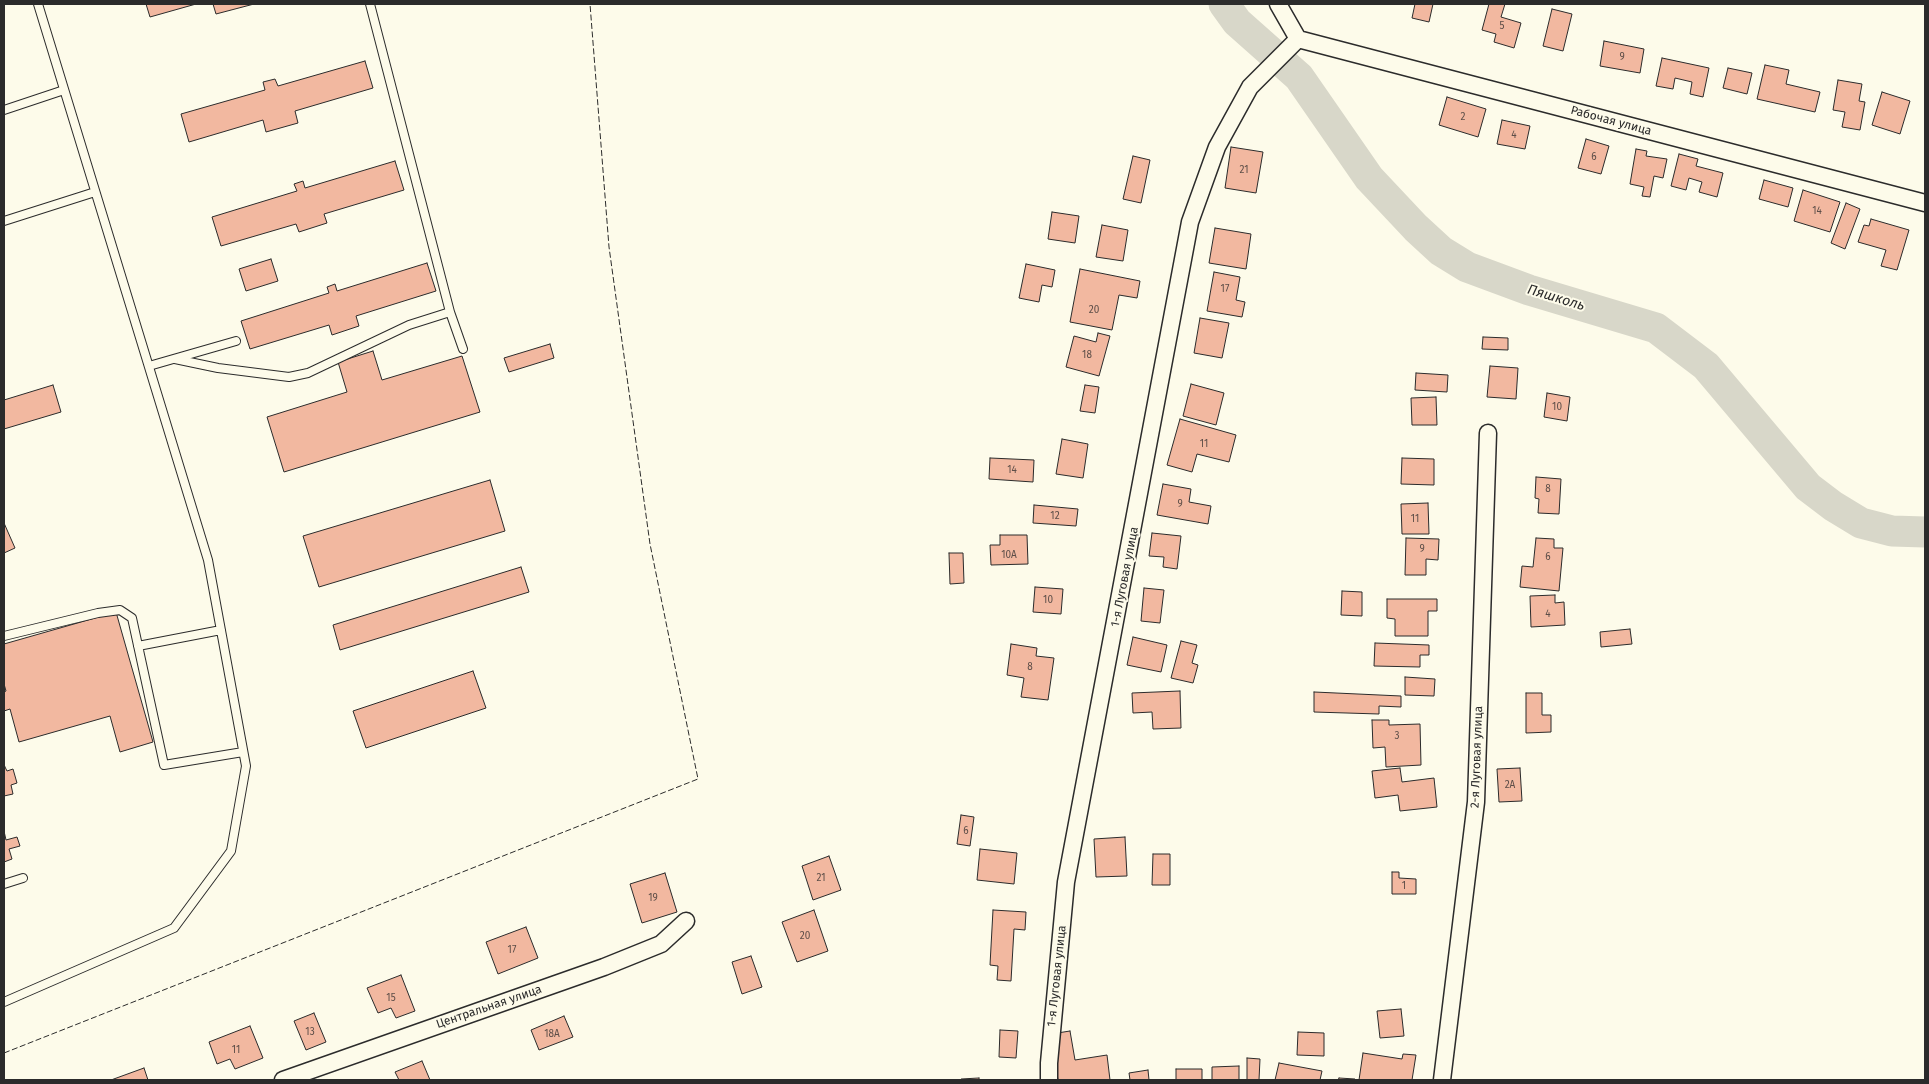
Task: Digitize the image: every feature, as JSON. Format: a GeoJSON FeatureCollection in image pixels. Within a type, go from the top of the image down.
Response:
{"type":"FeatureCollection","features":[{"type":"Feature","properties":{"kind":"street"},"geometry":{"type":"LineString","coordinates":[[1278,4],[1298,39]]}},
{"type":"Feature","properties":{"kind":"street","name":"1-я Луговая улица"},"geometry":{"type":"LineString","coordinates":[[1049,1080],[1049,1054],[1066,882],[1190,222],[1217,147],[1250,87],[1298,39]]}},
{"type":"Feature","properties":{"kind":"street","name":"Рабочая улица"},"geometry":{"type":"LineString","coordinates":[[1298,39],[1925,203]]}},
{"type":"Feature","properties":{"kind":"street","name":"2-я Луговая улица"},"geometry":{"type":"LineString","coordinates":[[1442,1080],[1476,802],[1488,433]]}},
{"type":"Feature","properties":{"kind":"street","name":"Центральная улица"},"geometry":{"type":"LineString","coordinates":[[283,1080],[604,967],[661,944],[686,921]]}},
{"type":"Feature","properties":{"kind":"lane"},"geometry":{"type":"LineString","coordinates":[[4,1002],[174,928],[231,851],[246,766],[208,560],[38,4]]}},
{"type":"Feature","properties":{"kind":"lane"},"geometry":{"type":"LineString","coordinates":[[370,4],[450,312],[463,350]]}},
{"type":"Feature","properties":{"kind":"lane"},"geometry":{"type":"LineString","coordinates":[[4,110],[64,90]]}},
{"type":"Feature","properties":{"kind":"lane"},"geometry":{"type":"LineString","coordinates":[[4,221],[96,192]]}},
{"type":"Feature","properties":{"kind":"lane"},"geometry":{"type":"LineString","coordinates":[[175,358],[218,368],[289,377],[308,373],[408,325],[450,312]]}},
{"type":"Feature","properties":{"kind":"lane"},"geometry":{"type":"LineString","coordinates":[[149,366],[236,341]]}},
{"type":"Feature","properties":{"kind":"lane"},"geometry":{"type":"LineString","coordinates":[[4,636],[98,613],[120,610],[132,618],[164,764],[243,752]]}},
{"type":"Feature","properties":{"kind":"lane"},"geometry":{"type":"LineString","coordinates":[[138,646],[221,630]]}},
{"type":"Feature","properties":{"kind":"lane"},"geometry":{"type":"LineString","coordinates":[[4,884],[23,878]]}},
{"type":"Feature","properties":{"kind":"building"},"geometry":{"type":"Polygon","coordinates":[[[146,4],[196,4],[150,17],[146,4]]]}},
{"type":"Feature","properties":{"kind":"building"},"geometry":{"type":"Polygon","coordinates":[[[213,4],[254,4],[216,14],[213,4]]]}},
{"type":"Feature","properties":{"kind":"building"},"geometry":{"type":"Polygon","coordinates":[[[1415,4],[1433,4],[1429,22],[1412,18],[1415,4]]]}},
{"type":"Feature","properties":{"kind":"building"},"geometry":{"type":"Polygon","coordinates":[[[1489,4],[1505,4],[1501,17],[1521,23],[1514,48],[1494,42],[1496,34],[1482,30],[1489,4]]]}},
{"type":"Feature","properties":{"kind":"building"},"geometry":{"type":"Polygon","coordinates":[[[1552,9],[1572,14],[1563,51],[1543,46],[1552,9]]]}},
{"type":"Feature","properties":{"kind":"building"},"geometry":{"type":"Polygon","coordinates":[[[1604,41],[1644,49],[1640,73],[1600,66],[1604,41]]]}},
{"type":"Feature","properties":{"kind":"building"},"geometry":{"type":"Polygon","coordinates":[[[1662,58],[1709,68],[1703,97],[1690,94],[1692,82],[1675,78],[1673,89],[1656,86],[1662,58]]]}},
{"type":"Feature","properties":{"kind":"building"},"geometry":{"type":"Polygon","coordinates":[[[365,61],[373,88],[295,111],[298,123],[266,132],[263,120],[189,142],[181,114],[265,90],[263,82],[275,79],[278,86],[365,61]]]}},
{"type":"Feature","properties":{"kind":"building"},"geometry":{"type":"Polygon","coordinates":[[[1765,65],[1789,70],[1786,84],[1820,92],[1815,112],[1757,99],[1765,65]]]}},
{"type":"Feature","properties":{"kind":"building"},"geometry":{"type":"Polygon","coordinates":[[[1728,68],[1752,73],[1747,94],[1723,88],[1728,68]]]}},
{"type":"Feature","properties":{"kind":"building"},"geometry":{"type":"Polygon","coordinates":[[[1838,80],[1862,84],[1859,101],[1865,102],[1860,130],[1842,127],[1845,112],[1833,110],[1838,80]]]}},
{"type":"Feature","properties":{"kind":"building"},"geometry":{"type":"Polygon","coordinates":[[[1882,92],[1910,101],[1900,134],[1872,125],[1882,92]]]}},
{"type":"Feature","properties":{"kind":"building"},"geometry":{"type":"Polygon","coordinates":[[[1447,97],[1486,109],[1478,137],[1439,125],[1447,97]]]}},
{"type":"Feature","properties":{"kind":"building"},"geometry":{"type":"Polygon","coordinates":[[[1502,120],[1530,126],[1525,149],[1497,144],[1502,120]]]}},
{"type":"Feature","properties":{"kind":"building"},"geometry":{"type":"Polygon","coordinates":[[[1586,139],[1609,146],[1601,174],[1578,168],[1586,139]]]}},
{"type":"Feature","properties":{"kind":"building"},"geometry":{"type":"Polygon","coordinates":[[[1231,147],[1263,152],[1256,193],[1225,188],[1231,147]]]}},
{"type":"Feature","properties":{"kind":"building"},"geometry":{"type":"Polygon","coordinates":[[[1636,149],[1647,151],[1646,156],[1667,159],[1663,178],[1654,176],[1650,197],[1642,196],[1644,187],[1630,184],[1636,149]]]}},
{"type":"Feature","properties":{"kind":"building"},"geometry":{"type":"Polygon","coordinates":[[[1679,154],[1698,159],[1696,166],[1723,173],[1717,197],[1699,192],[1702,182],[1689,178],[1686,190],[1671,186],[1679,154]]]}},
{"type":"Feature","properties":{"kind":"building"},"geometry":{"type":"Polygon","coordinates":[[[1133,156],[1150,160],[1141,203],[1123,199],[1133,156]]]}},
{"type":"Feature","properties":{"kind":"building"},"geometry":{"type":"Polygon","coordinates":[[[395,161],[404,190],[324,214],[327,223],[299,232],[296,224],[221,246],[212,217],[297,191],[294,184],[303,181],[305,188],[395,161]]]}},
{"type":"Feature","properties":{"kind":"building"},"geometry":{"type":"Polygon","coordinates":[[[1764,180],[1793,188],[1788,207],[1759,199],[1764,180]]]}},
{"type":"Feature","properties":{"kind":"building"},"geometry":{"type":"Polygon","coordinates":[[[1803,190],[1840,202],[1830,232],[1794,221],[1803,190]]]}},
{"type":"Feature","properties":{"kind":"building"},"geometry":{"type":"Polygon","coordinates":[[[1846,203],[1860,209],[1845,249],[1831,243],[1846,203]]]}},
{"type":"Feature","properties":{"kind":"building"},"geometry":{"type":"Polygon","coordinates":[[[1052,212],[1079,216],[1075,243],[1048,239],[1052,212]]]}},
{"type":"Feature","properties":{"kind":"building"},"geometry":{"type":"Polygon","coordinates":[[[1871,219],[1909,230],[1897,270],[1881,266],[1886,250],[1858,242],[1864,225],[1869,226],[1871,219]]]}},
{"type":"Feature","properties":{"kind":"building"},"geometry":{"type":"Polygon","coordinates":[[[1102,225],[1128,230],[1123,261],[1096,257],[1102,225]]]}},
{"type":"Feature","properties":{"kind":"building"},"geometry":{"type":"Polygon","coordinates":[[[1215,228],[1251,234],[1246,269],[1209,263],[1215,228]]]}},
{"type":"Feature","properties":{"kind":"building"},"geometry":{"type":"Polygon","coordinates":[[[271,259],[278,281],[246,291],[239,269],[271,259]]]}},
{"type":"Feature","properties":{"kind":"building"},"geometry":{"type":"Polygon","coordinates":[[[427,263],[436,291],[356,316],[359,326],[332,335],[329,325],[250,349],[241,321],[329,293],[327,287],[335,284],[337,291],[427,263]]]}},
{"type":"Feature","properties":{"kind":"building"},"geometry":{"type":"Polygon","coordinates":[[[1026,264],[1055,270],[1052,287],[1042,285],[1039,302],[1019,298],[1026,264]]]}},
{"type":"Feature","properties":{"kind":"building"},"geometry":{"type":"Polygon","coordinates":[[[1080,269],[1140,281],[1137,298],[1119,295],[1112,330],[1070,322],[1080,269]]]}},
{"type":"Feature","properties":{"kind":"building"},"geometry":{"type":"Polygon","coordinates":[[[1214,272],[1240,277],[1236,300],[1245,302],[1242,317],[1207,311],[1214,272]]]}},
{"type":"Feature","properties":{"kind":"building"},"geometry":{"type":"Polygon","coordinates":[[[1200,318],[1229,323],[1222,358],[1194,353],[1200,318]]]}},
{"type":"Feature","properties":{"kind":"building"},"geometry":{"type":"Polygon","coordinates":[[[1098,333],[1110,336],[1099,376],[1066,367],[1074,336],[1096,342],[1098,333]]]}},
{"type":"Feature","properties":{"kind":"building"},"geometry":{"type":"Polygon","coordinates":[[[1483,337],[1508,338],[1508,350],[1482,349],[1483,337]]]}},
{"type":"Feature","properties":{"kind":"building"},"geometry":{"type":"Polygon","coordinates":[[[550,344],[554,358],[509,372],[504,358],[550,344]]]}},
{"type":"Feature","properties":{"kind":"building"},"geometry":{"type":"Polygon","coordinates":[[[373,351],[382,380],[462,356],[480,412],[284,472],[267,417],[347,392],[338,362],[373,351]]]}},
{"type":"Feature","properties":{"kind":"building"},"geometry":{"type":"Polygon","coordinates":[[[1490,366],[1518,368],[1516,399],[1487,397],[1490,366]]]}},
{"type":"Feature","properties":{"kind":"building"},"geometry":{"type":"Polygon","coordinates":[[[1416,373],[1448,375],[1447,392],[1415,390],[1416,373]]]}},
{"type":"Feature","properties":{"kind":"building"},"geometry":{"type":"Polygon","coordinates":[[[1191,384],[1224,393],[1216,425],[1183,416],[1191,384]]]}},
{"type":"Feature","properties":{"kind":"building"},"geometry":{"type":"Polygon","coordinates":[[[53,385],[61,412],[4,429],[4,400],[53,385]]]}},
{"type":"Feature","properties":{"kind":"building"},"geometry":{"type":"Polygon","coordinates":[[[1085,385],[1099,387],[1095,413],[1080,411],[1085,385]]]}},
{"type":"Feature","properties":{"kind":"building"},"geometry":{"type":"Polygon","coordinates":[[[1547,393],[1570,397],[1567,421],[1544,417],[1547,393]]]}},
{"type":"Feature","properties":{"kind":"building"},"geometry":{"type":"Polygon","coordinates":[[[1436,397],[1437,425],[1412,425],[1411,398],[1436,397]]]}},
{"type":"Feature","properties":{"kind":"building"},"geometry":{"type":"Polygon","coordinates":[[[1180,419],[1236,435],[1229,462],[1197,454],[1192,472],[1167,465],[1180,419]]]}},
{"type":"Feature","properties":{"kind":"building"},"geometry":{"type":"Polygon","coordinates":[[[1062,439],[1088,444],[1083,478],[1056,474],[1062,439]]]}},
{"type":"Feature","properties":{"kind":"building"},"geometry":{"type":"Polygon","coordinates":[[[990,458],[1034,460],[1033,482],[989,479],[990,458]]]}},
{"type":"Feature","properties":{"kind":"building"},"geometry":{"type":"Polygon","coordinates":[[[1402,458],[1434,459],[1434,485],[1401,484],[1402,458]]]}},
{"type":"Feature","properties":{"kind":"building"},"geometry":{"type":"Polygon","coordinates":[[[1536,477],[1561,479],[1559,514],[1538,513],[1539,499],[1535,498],[1536,477]]]}},
{"type":"Feature","properties":{"kind":"building"},"geometry":{"type":"Polygon","coordinates":[[[490,480],[505,531],[319,587],[303,536],[490,480]]]}},
{"type":"Feature","properties":{"kind":"building"},"geometry":{"type":"Polygon","coordinates":[[[1163,484],[1191,489],[1189,502],[1211,506],[1208,524],[1157,515],[1163,484]]]}},
{"type":"Feature","properties":{"kind":"building"},"geometry":{"type":"Polygon","coordinates":[[[1428,503],[1429,534],[1402,534],[1401,504],[1428,503]]]}},
{"type":"Feature","properties":{"kind":"building"},"geometry":{"type":"Polygon","coordinates":[[[1034,505],[1078,509],[1076,526],[1033,523],[1034,505]]]}},
{"type":"Feature","properties":{"kind":"building"},"geometry":{"type":"Polygon","coordinates":[[[4,523],[15,548],[4,553],[4,523]]]}},
{"type":"Feature","properties":{"kind":"building"},"geometry":{"type":"Polygon","coordinates":[[[1152,533],[1181,536],[1177,569],[1163,567],[1164,557],[1149,556],[1152,533]]]}},
{"type":"Feature","properties":{"kind":"building"},"geometry":{"type":"Polygon","coordinates":[[[1000,535],[1027,535],[1028,564],[991,565],[990,545],[1000,545],[1000,535]]]}},
{"type":"Feature","properties":{"kind":"building"},"geometry":{"type":"Polygon","coordinates":[[[1406,538],[1439,539],[1438,560],[1426,559],[1426,575],[1405,575],[1406,538]]]}},
{"type":"Feature","properties":{"kind":"building"},"geometry":{"type":"Polygon","coordinates":[[[1536,538],[1554,539],[1554,548],[1563,548],[1559,591],[1520,587],[1522,566],[1533,567],[1536,538]]]}},
{"type":"Feature","properties":{"kind":"building"},"geometry":{"type":"Polygon","coordinates":[[[949,553],[963,553],[964,583],[950,584],[949,553]]]}},
{"type":"Feature","properties":{"kind":"building"},"geometry":{"type":"Polygon","coordinates":[[[521,567],[529,592],[340,650],[333,625],[521,567]]]}},
{"type":"Feature","properties":{"kind":"building"},"geometry":{"type":"Polygon","coordinates":[[[1035,587],[1063,589],[1061,614],[1033,612],[1035,587]]]}},
{"type":"Feature","properties":{"kind":"building"},"geometry":{"type":"Polygon","coordinates":[[[1144,588],[1164,590],[1160,623],[1141,621],[1144,588]]]}},
{"type":"Feature","properties":{"kind":"building"},"geometry":{"type":"Polygon","coordinates":[[[1342,591],[1362,592],[1362,616],[1341,615],[1342,591]]]}},
{"type":"Feature","properties":{"kind":"building"},"geometry":{"type":"Polygon","coordinates":[[[1555,595],[1555,603],[1564,602],[1565,625],[1531,627],[1530,596],[1555,595]]]}},
{"type":"Feature","properties":{"kind":"building"},"geometry":{"type":"Polygon","coordinates":[[[1387,599],[1437,599],[1437,611],[1428,611],[1428,636],[1395,636],[1395,619],[1387,618],[1387,599]]]}},
{"type":"Feature","properties":{"kind":"building"},"geometry":{"type":"Polygon","coordinates":[[[116,612],[153,742],[120,752],[110,716],[19,742],[10,709],[4,711],[4,692],[6,691],[4,684],[4,644],[116,612]]]}},
{"type":"Feature","properties":{"kind":"building"},"geometry":{"type":"Polygon","coordinates":[[[1630,629],[1632,644],[1601,647],[1600,632],[1630,629]]]}},
{"type":"Feature","properties":{"kind":"building"},"geometry":{"type":"Polygon","coordinates":[[[1133,637],[1167,645],[1161,672],[1127,665],[1133,637]]]}},
{"type":"Feature","properties":{"kind":"building"},"geometry":{"type":"Polygon","coordinates":[[[1181,641],[1197,645],[1192,663],[1198,665],[1193,683],[1171,678],[1181,641]]]}},
{"type":"Feature","properties":{"kind":"building"},"geometry":{"type":"Polygon","coordinates":[[[1375,643],[1429,645],[1429,655],[1420,655],[1420,667],[1374,666],[1375,643]]]}},
{"type":"Feature","properties":{"kind":"building"},"geometry":{"type":"Polygon","coordinates":[[[1011,644],[1037,648],[1036,656],[1054,658],[1048,700],[1021,697],[1024,678],[1007,675],[1011,644]]]}},
{"type":"Feature","properties":{"kind":"building"},"geometry":{"type":"Polygon","coordinates":[[[473,671],[486,708],[366,748],[353,711],[473,671]]]}},
{"type":"Feature","properties":{"kind":"building"},"geometry":{"type":"Polygon","coordinates":[[[1405,677],[1435,679],[1434,696],[1405,695],[1405,677]]]}},
{"type":"Feature","properties":{"kind":"building"},"geometry":{"type":"Polygon","coordinates":[[[1180,691],[1181,728],[1153,729],[1152,712],[1133,713],[1132,693],[1180,691]]]}},
{"type":"Feature","properties":{"kind":"building"},"geometry":{"type":"Polygon","coordinates":[[[1314,692],[1401,696],[1401,707],[1379,706],[1379,714],[1314,712],[1314,692]]]}},
{"type":"Feature","properties":{"kind":"building"},"geometry":{"type":"Polygon","coordinates":[[[1526,693],[1542,693],[1542,715],[1551,715],[1551,732],[1526,733],[1526,693]]]}},
{"type":"Feature","properties":{"kind":"building"},"geometry":{"type":"Polygon","coordinates":[[[1372,720],[1389,720],[1389,725],[1420,724],[1421,765],[1386,767],[1385,747],[1373,748],[1372,720]]]}},
{"type":"Feature","properties":{"kind":"building"},"geometry":{"type":"Polygon","coordinates":[[[4,768],[7,771],[13,769],[17,783],[11,785],[13,794],[4,796],[4,768]]]}},
{"type":"Feature","properties":{"kind":"building"},"geometry":{"type":"Polygon","coordinates":[[[1400,768],[1402,782],[1434,778],[1437,807],[1400,811],[1398,795],[1375,798],[1372,771],[1400,768]]]}},
{"type":"Feature","properties":{"kind":"building"},"geometry":{"type":"Polygon","coordinates":[[[1520,768],[1522,801],[1499,802],[1497,769],[1520,768]]]}},
{"type":"Feature","properties":{"kind":"building"},"geometry":{"type":"Polygon","coordinates":[[[961,815],[974,817],[970,846],[957,844],[961,815]]]}},
{"type":"Feature","properties":{"kind":"building"},"geometry":{"type":"Polygon","coordinates":[[[4,831],[6,840],[17,837],[20,846],[9,849],[12,859],[4,862],[4,831]]]}},
{"type":"Feature","properties":{"kind":"building"},"geometry":{"type":"Polygon","coordinates":[[[1125,837],[1127,876],[1096,877],[1094,839],[1125,837]]]}},
{"type":"Feature","properties":{"kind":"building"},"geometry":{"type":"Polygon","coordinates":[[[980,849],[1017,853],[1014,884],[977,880],[980,849]]]}},
{"type":"Feature","properties":{"kind":"building"},"geometry":{"type":"Polygon","coordinates":[[[1153,854],[1170,854],[1170,885],[1152,885],[1153,854]]]}},
{"type":"Feature","properties":{"kind":"building"},"geometry":{"type":"Polygon","coordinates":[[[829,856],[841,890],[813,900],[802,866],[829,856]]]}},
{"type":"Feature","properties":{"kind":"building"},"geometry":{"type":"Polygon","coordinates":[[[1392,872],[1399,872],[1399,878],[1416,879],[1416,894],[1392,894],[1392,872]]]}},
{"type":"Feature","properties":{"kind":"building"},"geometry":{"type":"Polygon","coordinates":[[[665,873],[677,912],[642,923],[630,884],[665,873]]]}},
{"type":"Feature","properties":{"kind":"building"},"geometry":{"type":"Polygon","coordinates":[[[814,910],[828,951],[797,962],[782,922],[814,910]]]}},
{"type":"Feature","properties":{"kind":"building"},"geometry":{"type":"Polygon","coordinates":[[[993,910],[1026,912],[1025,930],[1014,929],[1011,981],[997,980],[998,966],[990,965],[993,910]]]}},
{"type":"Feature","properties":{"kind":"building"},"geometry":{"type":"Polygon","coordinates":[[[526,927],[538,958],[498,974],[486,942],[526,927]]]}},
{"type":"Feature","properties":{"kind":"building"},"geometry":{"type":"Polygon","coordinates":[[[751,956],[762,987],[742,994],[732,962],[751,956]]]}},
{"type":"Feature","properties":{"kind":"building"},"geometry":{"type":"Polygon","coordinates":[[[401,975],[415,1011],[396,1018],[391,1008],[378,1013],[367,988],[401,975]]]}},
{"type":"Feature","properties":{"kind":"building"},"geometry":{"type":"Polygon","coordinates":[[[1401,1009],[1404,1036],[1380,1038],[1377,1011],[1401,1009]]]}},
{"type":"Feature","properties":{"kind":"building"},"geometry":{"type":"Polygon","coordinates":[[[314,1013],[326,1042],[306,1050],[294,1021],[314,1013]]]}},
{"type":"Feature","properties":{"kind":"building"},"geometry":{"type":"Polygon","coordinates":[[[564,1016],[573,1037],[539,1050],[531,1030],[564,1016]]]}},
{"type":"Feature","properties":{"kind":"building"},"geometry":{"type":"Polygon","coordinates":[[[250,1026],[263,1058],[235,1069],[230,1059],[217,1064],[209,1042],[250,1026]]]}},
{"type":"Feature","properties":{"kind":"building"},"geometry":{"type":"Polygon","coordinates":[[[1000,1030],[1018,1031],[1016,1058],[999,1057],[1000,1030]]]}},
{"type":"Feature","properties":{"kind":"building"},"geometry":{"type":"Polygon","coordinates":[[[1070,1031],[1075,1060],[1107,1055],[1110,1080],[1058,1080],[1051,1034],[1070,1031]]]}},
{"type":"Feature","properties":{"kind":"building"},"geometry":{"type":"Polygon","coordinates":[[[1298,1032],[1324,1033],[1324,1056],[1297,1055],[1298,1032]]]}},
{"type":"Feature","properties":{"kind":"building"},"geometry":{"type":"Polygon","coordinates":[[[1363,1053],[1402,1059],[1403,1054],[1416,1055],[1412,1080],[1359,1080],[1363,1053]]]}},
{"type":"Feature","properties":{"kind":"building"},"geometry":{"type":"Polygon","coordinates":[[[1247,1058],[1260,1059],[1259,1080],[1247,1080],[1247,1058]]]}},
{"type":"Feature","properties":{"kind":"building"},"geometry":{"type":"Polygon","coordinates":[[[422,1061],[430,1080],[399,1080],[395,1072],[422,1061]]]}},
{"type":"Feature","properties":{"kind":"building"},"geometry":{"type":"Polygon","coordinates":[[[1279,1063],[1322,1071],[1320,1080],[1275,1080],[1279,1063]]]}},
{"type":"Feature","properties":{"kind":"building"},"geometry":{"type":"Polygon","coordinates":[[[1239,1066],[1239,1080],[1212,1080],[1212,1067],[1239,1066]]]}},
{"type":"Feature","properties":{"kind":"building"},"geometry":{"type":"Polygon","coordinates":[[[144,1068],[148,1080],[111,1080],[144,1068]]]}},
{"type":"Feature","properties":{"kind":"building"},"geometry":{"type":"Polygon","coordinates":[[[1176,1069],[1202,1069],[1202,1080],[1176,1080],[1176,1069]]]}},
{"type":"Feature","properties":{"kind":"building"},"geometry":{"type":"Polygon","coordinates":[[[1148,1070],[1149,1080],[1130,1080],[1129,1073],[1148,1070]]]}},
{"type":"Feature","properties":{"kind":"building"},"geometry":{"type":"Polygon","coordinates":[[[979,1078],[979,1080],[961,1080],[961,1079],[979,1078]]]}},
{"type":"Feature","properties":{"kind":"building"},"geometry":{"type":"Polygon","coordinates":[[[1339,1078],[1355,1079],[1355,1080],[1338,1080],[1339,1078]]]}},
{"type":"Feature","properties":{"kind":"waterway","name":"Пяшколь"},"geometry":{"type":"LineString","coordinates":[[1224,4],[1237,22],[1299,77],[1369,178],[1416,228],[1441,251],[1467,267],[1529,290],[1656,328],[1706,366],[1808,487],[1833,506],[1861,523],[1892,531],[1925,532]]}},
{"type":"Feature","properties":{"kind":"fence"},"geometry":{"type":"LineString","coordinates":[[4,1053],[698,779],[650,544],[609,247],[590,4]]}}]}
